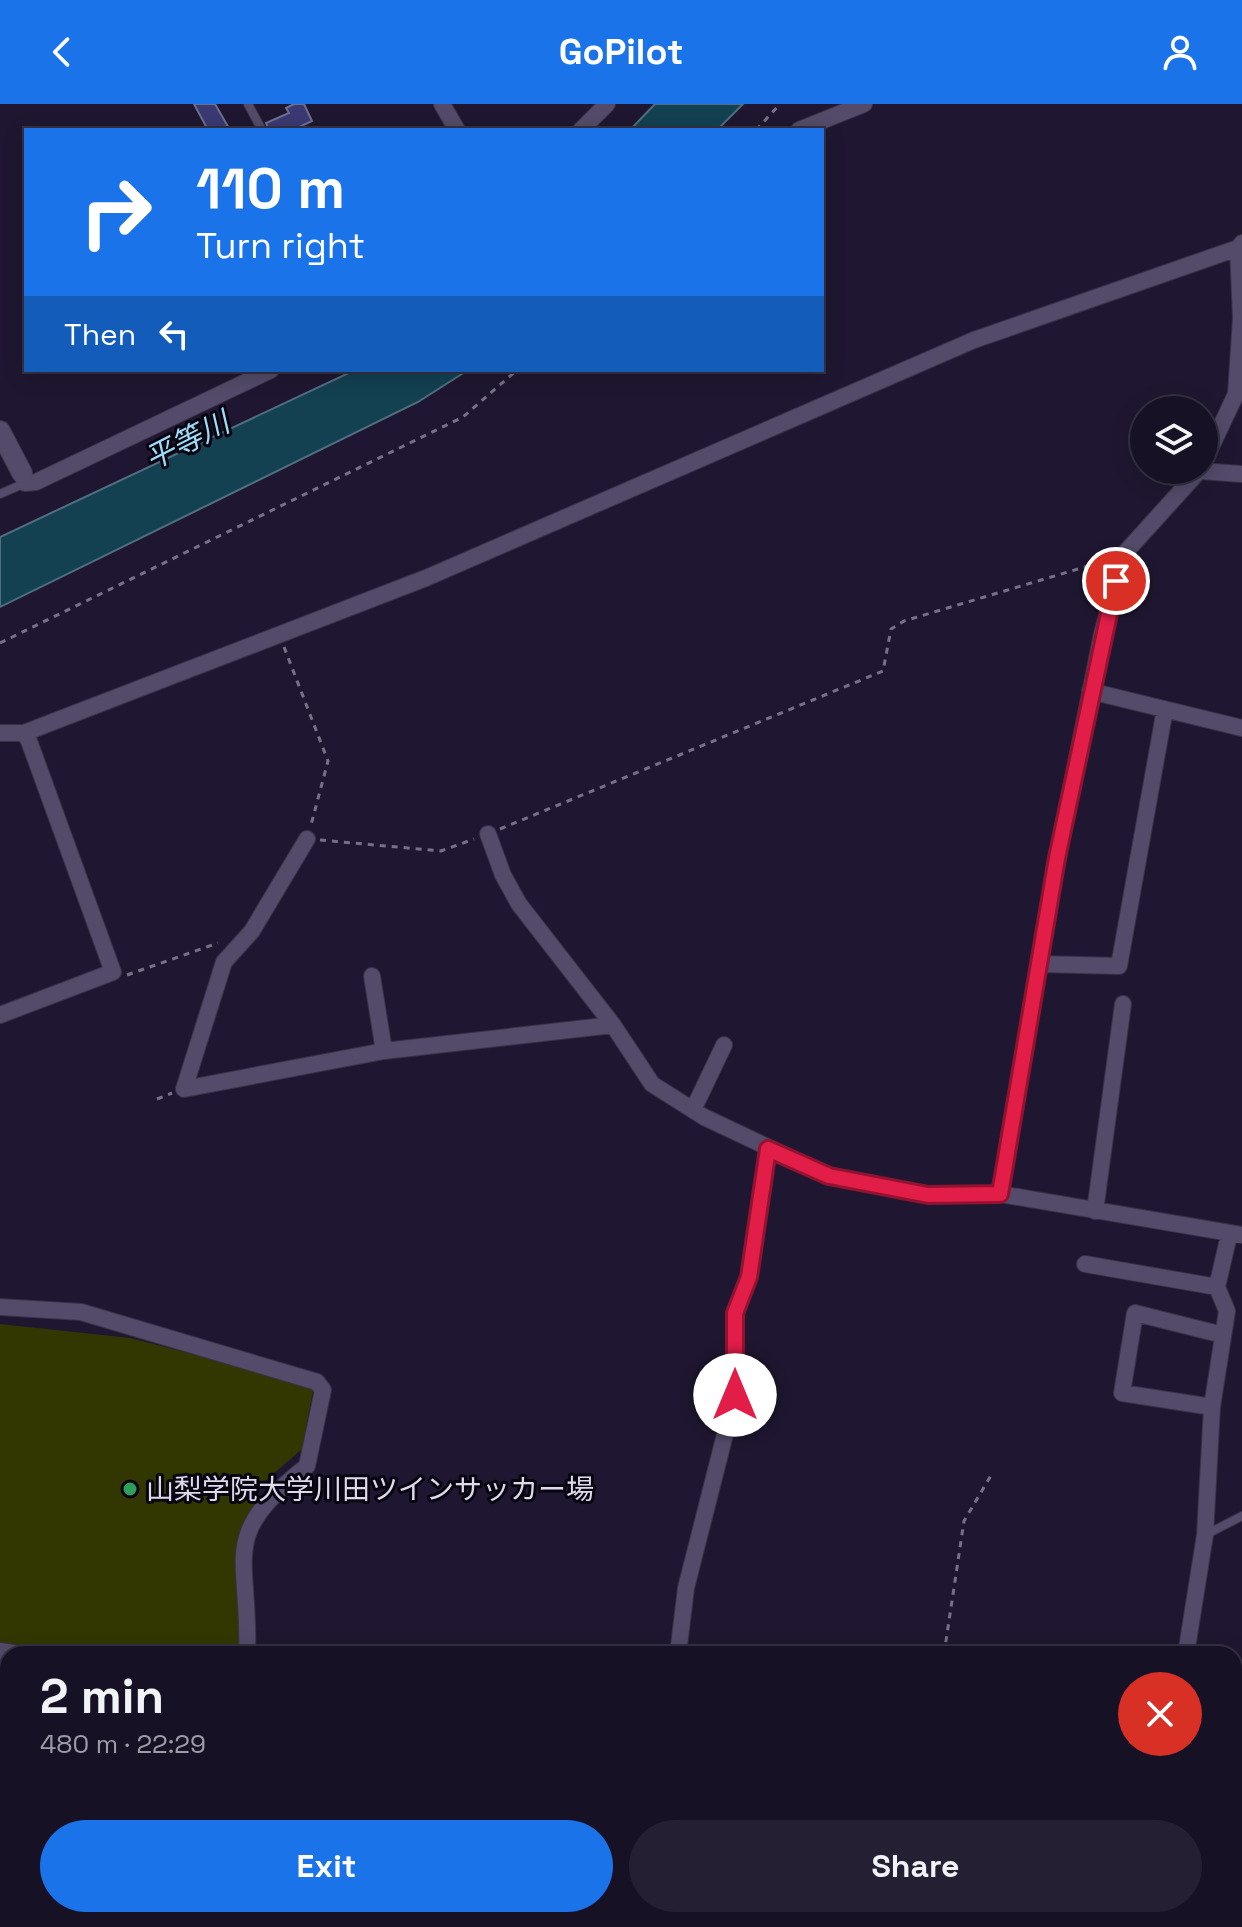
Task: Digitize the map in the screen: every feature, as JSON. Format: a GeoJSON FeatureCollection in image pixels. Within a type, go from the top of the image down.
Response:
{"type":"FeatureCollection","features":[{"type":"Feature","properties":{"kind":"street"},"geometry":{"type":"LineString","coordinates":[[442,104],[456,128]]}},
{"type":"Feature","properties":{"kind":"street"},"geometry":{"type":"LineString","coordinates":[[583,128],[607,104]]}},
{"type":"Feature","properties":{"kind":"street"},"geometry":{"type":"LineString","coordinates":[[804,128],[864,104]]}},
{"type":"Feature","properties":{"kind":"street"},"geometry":{"type":"LineString","coordinates":[[0,733],[24,733],[441,572],[974,340],[1240,246],[1241,318],[1236,394],[1218,432]]}},
{"type":"Feature","properties":{"kind":"street"},"geometry":{"type":"LineString","coordinates":[[0,431],[24,478],[36,482],[267,372]]}},
{"type":"Feature","properties":{"kind":"street"},"geometry":{"type":"LineString","coordinates":[[1218,472],[1242,474]]}},
{"type":"Feature","properties":{"kind":"street"},"geometry":{"type":"LineString","coordinates":[[1000,1194],[1090,691],[1123,555],[1187,484]]}},
{"type":"Feature","properties":{"kind":"street"},"geometry":{"type":"LineString","coordinates":[[1090,691],[1242,728]]}},
{"type":"Feature","properties":{"kind":"street"},"geometry":{"type":"LineString","coordinates":[[1040,964],[1119,966],[1165,709]]}},
{"type":"Feature","properties":{"kind":"street"},"geometry":{"type":"LineString","coordinates":[[0,1015],[113,972],[24,733]]}},
{"type":"Feature","properties":{"kind":"street"},"geometry":{"type":"LineString","coordinates":[[488,834],[503,875],[519,904],[613,1025],[652,1084],[693,1110],[829,1176],[928,1195],[1000,1194],[1235,1235],[1217,1287],[1227,1311],[1212,1407],[1205,1535],[1187,1646]]}},
{"type":"Feature","properties":{"kind":"street"},"geometry":{"type":"LineString","coordinates":[[307,839],[252,931],[224,962],[184,1089],[384,1051],[613,1025]]}},
{"type":"Feature","properties":{"kind":"street"},"geometry":{"type":"LineString","coordinates":[[372,976],[384,1051]]}},
{"type":"Feature","properties":{"kind":"street"},"geometry":{"type":"LineString","coordinates":[[1095,1211],[1123,1004]]}},
{"type":"Feature","properties":{"kind":"street"},"geometry":{"type":"LineString","coordinates":[[693,1110],[724,1045]]}},
{"type":"Feature","properties":{"kind":"street"},"geometry":{"type":"LineString","coordinates":[[679,1646],[686,1588],[735,1395],[735,1313],[749,1277],[768,1149]]}},
{"type":"Feature","properties":{"kind":"street"},"geometry":{"type":"LineString","coordinates":[[1085,1264],[1217,1287]]}},
{"type":"Feature","properties":{"kind":"street"},"geometry":{"type":"LineString","coordinates":[[0,1307],[81,1312],[317,1382],[323,1390],[307,1466],[277,1489],[246,1530],[241,1556],[247,1646]]}},
{"type":"Feature","properties":{"kind":"street"},"geometry":{"type":"LineString","coordinates":[[1212,1407],[1122,1393],[1135,1313],[1223,1335]]}},
{"type":"Feature","properties":{"kind":"lane"},"geometry":{"type":"LineString","coordinates":[[248,104],[261,128]]}},
{"type":"Feature","properties":{"kind":"lane"},"geometry":{"type":"LineString","coordinates":[[0,494],[24,478]]}},
{"type":"Feature","properties":{"kind":"lane"},"geometry":{"type":"LineString","coordinates":[[1205,1535],[1242,1516]]}},
{"type":"Feature","properties":{"kind":"path"},"geometry":{"type":"LineString","coordinates":[[758,128],[780,104]]}},
{"type":"Feature","properties":{"kind":"path"},"geometry":{"type":"LineString","coordinates":[[0,643],[463,417],[515,372]]}},
{"type":"Feature","properties":{"kind":"path"},"geometry":{"type":"LineString","coordinates":[[279,635],[328,761],[307,839],[441,851],[883,671],[891,629],[904,621],[1123,555]]}},
{"type":"Feature","properties":{"kind":"path"},"geometry":{"type":"LineString","coordinates":[[113,972],[129,975],[252,931]]}},
{"type":"Feature","properties":{"kind":"path"},"geometry":{"type":"LineString","coordinates":[[945,1646],[964,1521],[993,1472]]}},
{"type":"Feature","properties":{"kind":"green space","name":"山梨学院大学川田ツインサッカー場"},"geometry":{"type":"Polygon","coordinates":[[[0,1324],[130,1338],[314,1385],[302,1449],[263,1483],[256,1494],[253,1514],[240,1529],[242,1646],[0,1645],[0,1324]]]}},
{"type":"Feature","properties":{"kind":"water"},"geometry":{"type":"Polygon","coordinates":[[[655,104],[743,104],[719,128],[632,128],[655,104]]]}},
{"type":"Feature","properties":{"kind":"water"},"geometry":{"type":"Polygon","coordinates":[[[351,372],[465,372],[418,402],[0,607],[0,537],[351,372]]]}},
{"type":"Feature","properties":{"kind":"building"},"geometry":{"type":"Polygon","coordinates":[[[194,104],[215,104],[229,128],[207,128],[194,104]]]}},
{"type":"Feature","properties":{"kind":"building"},"geometry":{"type":"Polygon","coordinates":[[[304,104],[312,121],[297,128],[268,128],[266,123],[289,113],[286,108],[304,104]]]}},
{"type":"Feature","properties":{"kind":"place","name":"山梨学院大学川田ツインサッカー場"},"geometry":{"type":"Point","coordinates":[130,1489]}},
{"type":"Feature","properties":{"kind":"route"},"geometry":{"type":"LineString","coordinates":[[735,1395],[735,1313],[749,1277],[763,1202],[768,1149],[829,1176],[928,1195],[1000,1194],[1057,858],[1102,634],[1116,581]]}},
{"type":"Feature","properties":{"kind":"water label","name":"平等川"},"geometry":{"type":"Point","coordinates":[187,441]}}]}
